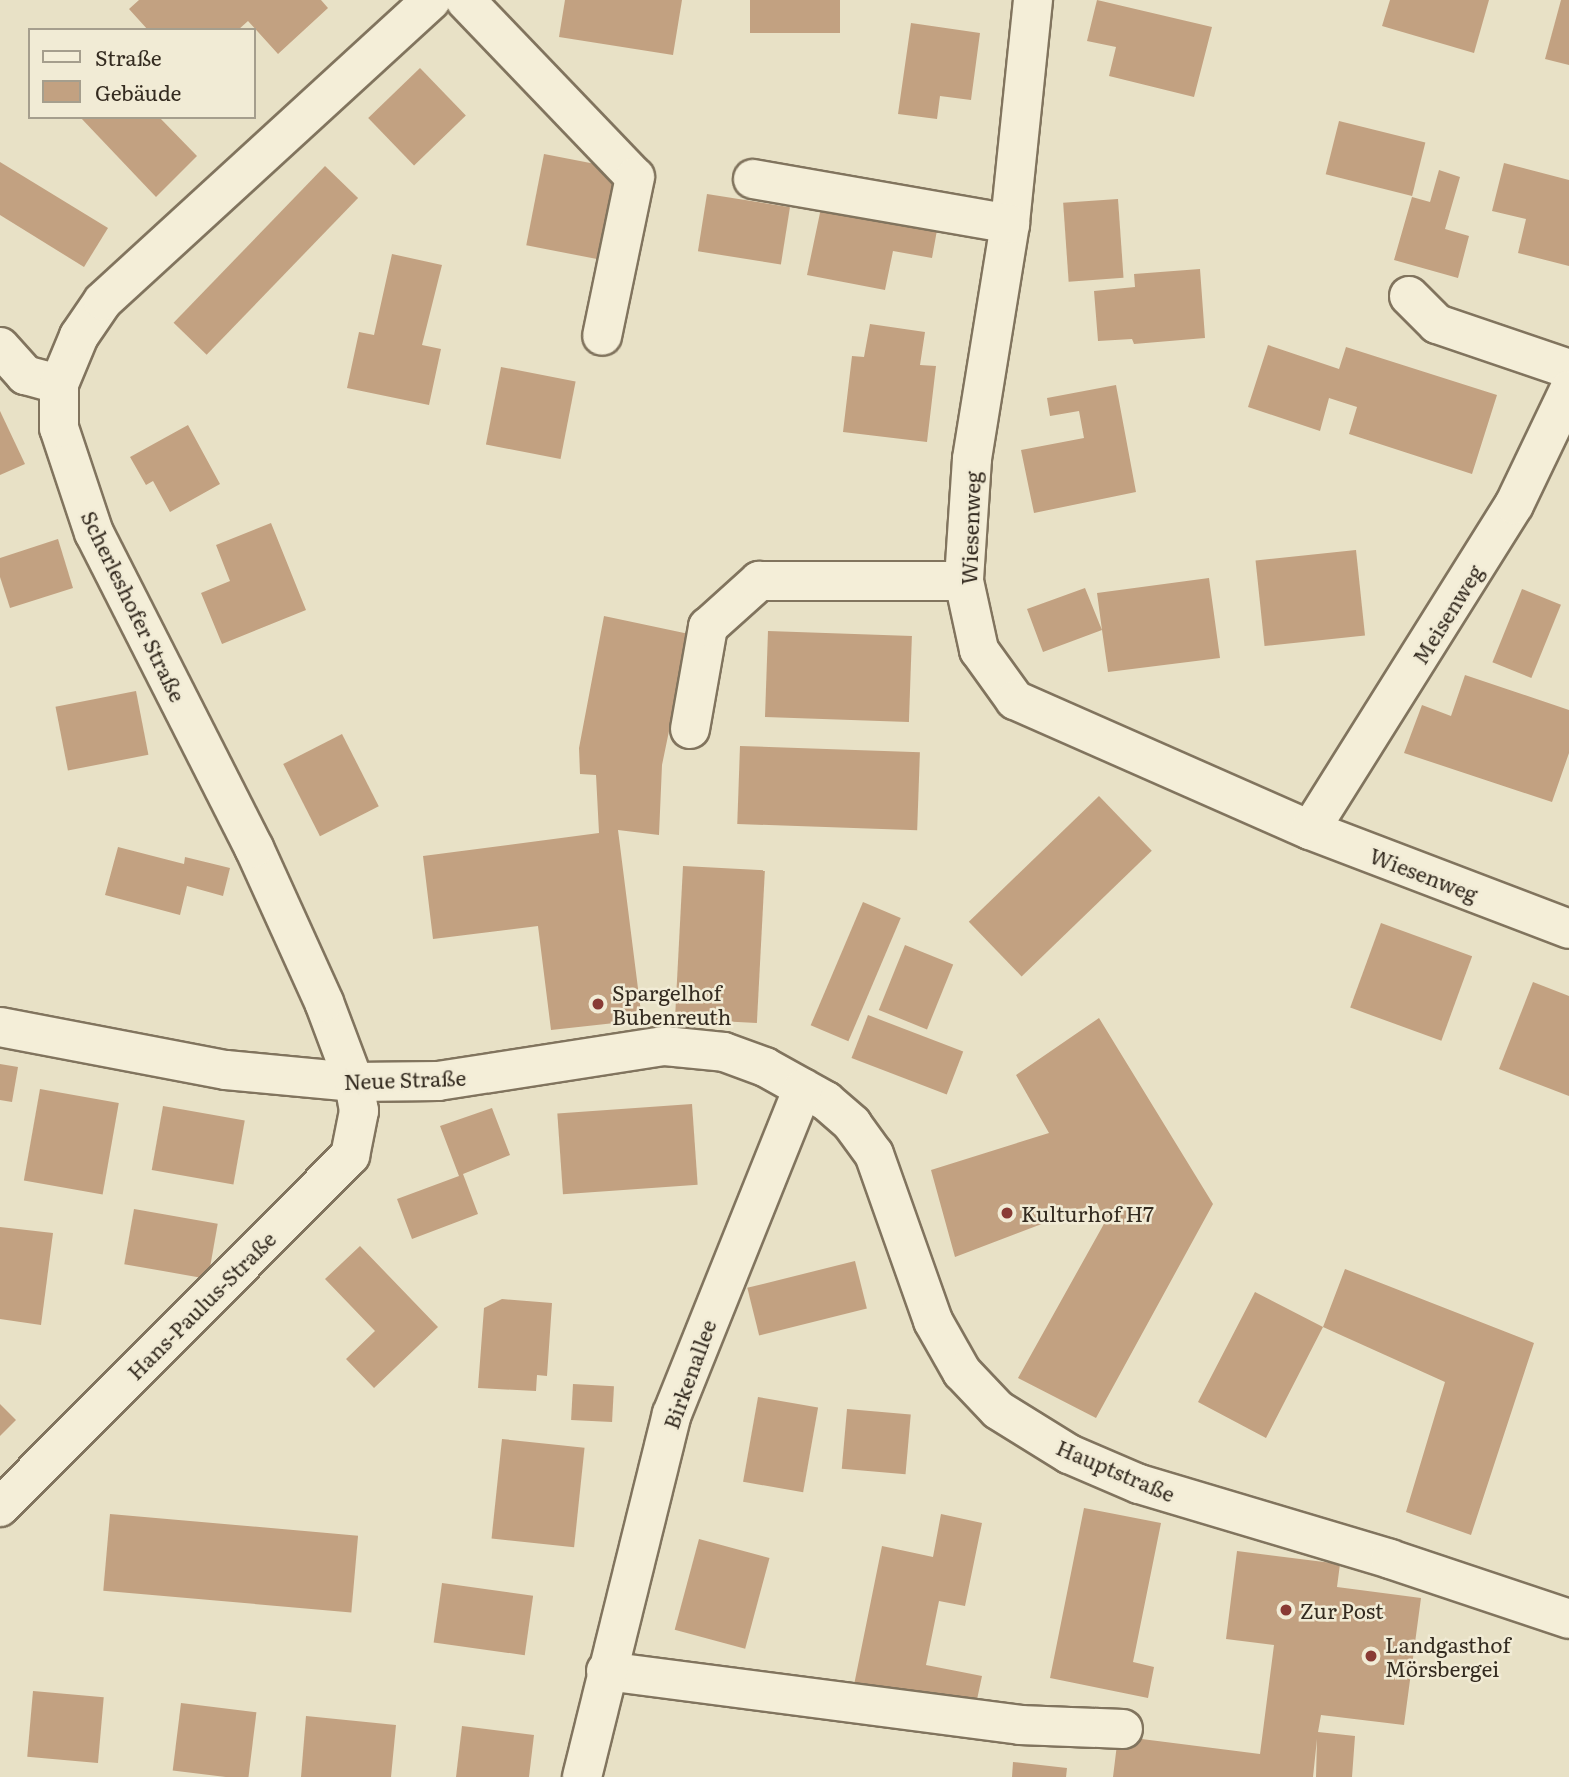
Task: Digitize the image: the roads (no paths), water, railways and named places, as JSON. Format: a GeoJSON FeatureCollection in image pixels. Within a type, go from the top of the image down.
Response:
{"type":"FeatureCollection","features":[{"type":"Feature","properties":{"kind":"street","name":"Scherleshofer Straße"},"geometry":{"type":"LineString","coordinates":[[354,1082],[324,1002],[254,848],[94,533],[59,428],[59,384],[79,336],[139,246],[431,0]]}},
{"type":"Feature","properties":{"kind":"street"},"geometry":{"type":"LineString","coordinates":[[465,0],[635,177],[602,336]]}},
{"type":"Feature","properties":{"kind":"street","name":"Wiesenweg"},"geometry":{"type":"LineString","coordinates":[[1033,0],[1010,224],[972,459],[964,581],[979,650],[1015,700],[1310,830],[1569,929]]}},
{"type":"Feature","properties":{"kind":"street"},"geometry":{"type":"LineString","coordinates":[[753,178],[1010,224]]}},
{"type":"Feature","properties":{"kind":"street"},"geometry":{"type":"LineString","coordinates":[[1409,296],[1437,324],[1569,369]]}},
{"type":"Feature","properties":{"kind":"street"},"geometry":{"type":"LineString","coordinates":[[0,347],[25,376],[59,384]]}},
{"type":"Feature","properties":{"kind":"street","name":"Meisenweg"},"geometry":{"type":"LineString","coordinates":[[1310,830],[1514,505],[1569,390]]}},
{"type":"Feature","properties":{"kind":"street"},"geometry":{"type":"LineString","coordinates":[[690,729],[708,627],[759,581],[964,581]]}},
{"type":"Feature","properties":{"kind":"street","name":"Neue Straße"},"geometry":{"type":"LineString","coordinates":[[0,1027],[226,1070],[354,1082],[438,1082],[665,1046],[724,1052],[765,1067],[803,1088]]}},
{"type":"Feature","properties":{"kind":"street","name":"Hans-Paulus-Straße"},"geometry":{"type":"LineString","coordinates":[[0,1507],[350,1156],[359,1111],[354,1082]]}},
{"type":"Feature","properties":{"kind":"street","name":"Hauptstraße"},"geometry":{"type":"LineString","coordinates":[[803,1088],[852,1124],[874,1154],[933,1321],[962,1371],[998,1410],[1069,1454],[1139,1484],[1403,1563],[1569,1619]]}},
{"type":"Feature","properties":{"kind":"street","name":"Birkenallee"},"geometry":{"type":"LineString","coordinates":[[582,1777],[606,1671],[672,1414],[803,1088]]}},
{"type":"Feature","properties":{"kind":"street"},"geometry":{"type":"LineString","coordinates":[[606,1671],[1020,1725],[1123,1729]]}},
{"type":"Feature","properties":{"kind":"place","name":"Spargelhof Bubenreuth"},"geometry":{"type":"Point","coordinates":[598,1004]}},
{"type":"Feature","properties":{"kind":"place","name":"Kulturhof H7"},"geometry":{"type":"Point","coordinates":[1007,1213]}},
{"type":"Feature","properties":{"kind":"place","name":"Zur Post"},"geometry":{"type":"Point","coordinates":[1286,1610]}},
{"type":"Feature","properties":{"kind":"place","name":"Landgasthof Mörsbergei"},"geometry":{"type":"Point","coordinates":[1371,1656]}}]}
